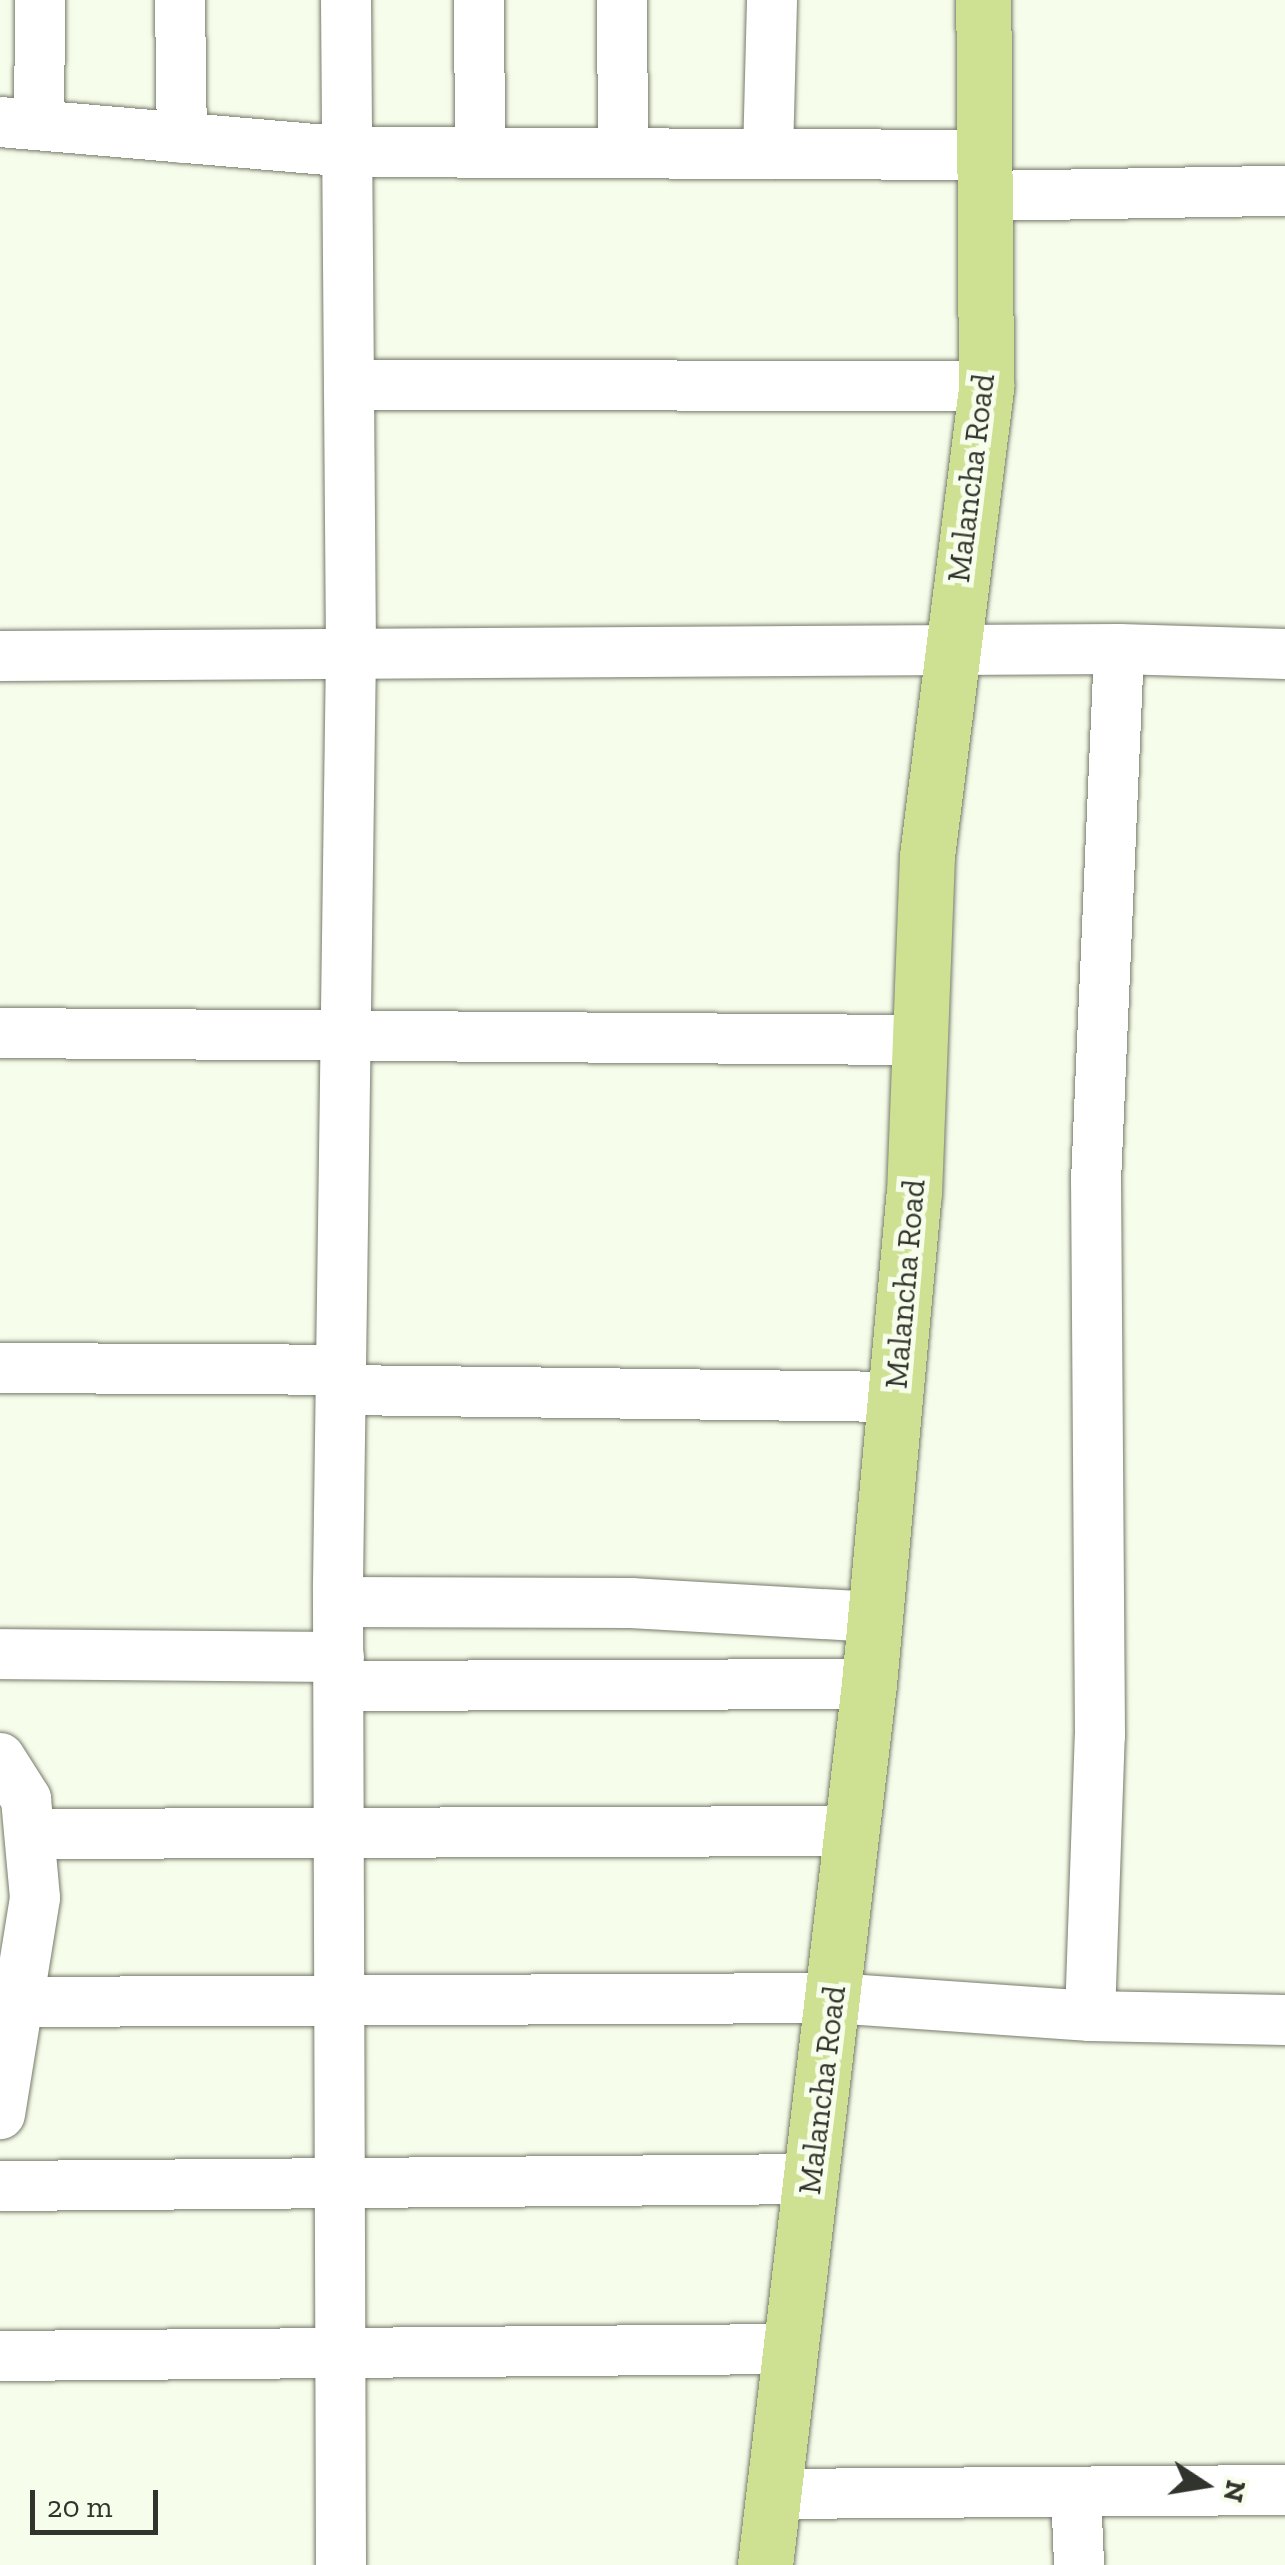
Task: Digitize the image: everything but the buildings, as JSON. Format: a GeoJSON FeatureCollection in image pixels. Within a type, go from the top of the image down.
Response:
{"type":"FeatureCollection","features":[{"type":"Feature","properties":{"kind":"main road","name":"Malancha Road"},"geometry":{"type":"LineString","coordinates":[[764,2565],[876,1618],[919,1040],[927,856],[986,386],[982,0]]}},
{"type":"Feature","properties":{"kind":"street"},"geometry":{"type":"LineString","coordinates":[[40,0],[19,124],[349,152],[768,154],[984,176],[1285,192]]}},
{"type":"Feature","properties":{"kind":"street"},"geometry":{"type":"LineString","coordinates":[[180,0],[182,138]]}},
{"type":"Feature","properties":{"kind":"street"},"geometry":{"type":"LineString","coordinates":[[341,2565],[338,1602],[351,650],[346,0]]}},
{"type":"Feature","properties":{"kind":"street"},"geometry":{"type":"LineString","coordinates":[[478,0],[480,152]]}},
{"type":"Feature","properties":{"kind":"street"},"geometry":{"type":"LineString","coordinates":[[622,0],[623,153]]}},
{"type":"Feature","properties":{"kind":"street"},"geometry":{"type":"LineString","coordinates":[[768,154],[772,0]]}},
{"type":"Feature","properties":{"kind":"street"},"geometry":{"type":"LineString","coordinates":[[350,385],[986,386]]}},
{"type":"Feature","properties":{"kind":"street"},"geometry":{"type":"LineString","coordinates":[[0,656],[351,650],[1118,649],[1285,654]]}},
{"type":"Feature","properties":{"kind":"street"},"geometry":{"type":"LineString","coordinates":[[1090,2016],[1100,1736],[1096,1181],[1118,649]]}},
{"type":"Feature","properties":{"kind":"street"},"geometry":{"type":"LineString","coordinates":[[0,1033],[919,1040]]}},
{"type":"Feature","properties":{"kind":"street"},"geometry":{"type":"LineString","coordinates":[[0,1368],[895,1397]]}},
{"type":"Feature","properties":{"kind":"street"},"geometry":{"type":"LineString","coordinates":[[338,1602],[631,1604],[876,1618]]}},
{"type":"Feature","properties":{"kind":"street"},"geometry":{"type":"LineString","coordinates":[[0,1654],[339,1672],[869,1684]]}},
{"type":"Feature","properties":{"kind":"street"},"geometry":{"type":"LineString","coordinates":[[0,1758],[26,1799],[35,1898],[0,2114]]}},
{"type":"Feature","properties":{"kind":"street"},"geometry":{"type":"LineString","coordinates":[[31,1834],[852,1831]]}},
{"type":"Feature","properties":{"kind":"street"},"geometry":{"type":"LineString","coordinates":[[20,2002],[832,1998],[1090,2016],[1285,2020]]}},
{"type":"Feature","properties":{"kind":"street"},"geometry":{"type":"LineString","coordinates":[[0,2186],[811,2179]]}},
{"type":"Feature","properties":{"kind":"street"},"geometry":{"type":"LineString","coordinates":[[0,2356],[792,2350]]}},
{"type":"Feature","properties":{"kind":"street"},"geometry":{"type":"LineString","coordinates":[[774,2494],[1285,2490]]}},
{"type":"Feature","properties":{"kind":"street"},"geometry":{"type":"LineString","coordinates":[[1076,2492],[1080,2565]]}}]}
